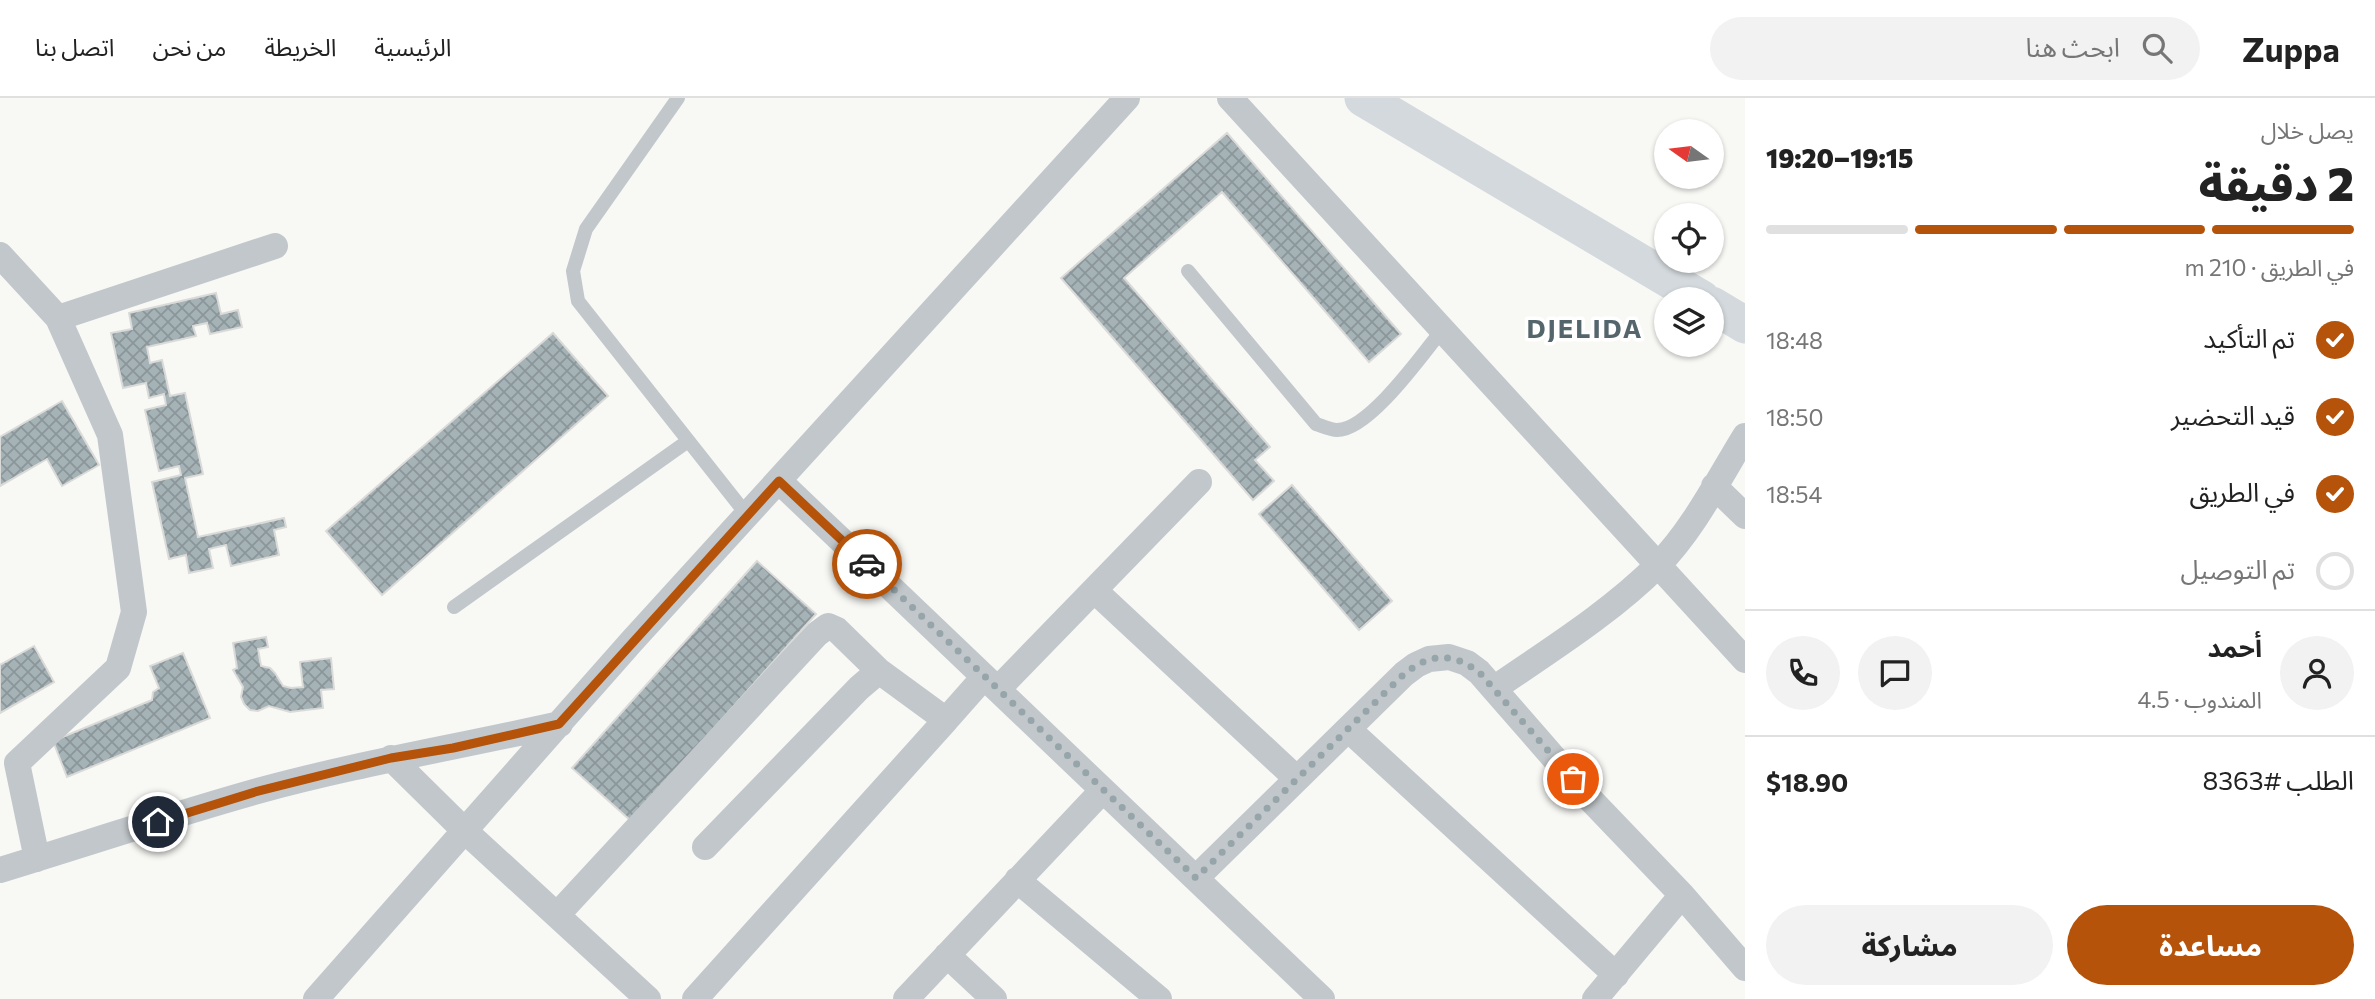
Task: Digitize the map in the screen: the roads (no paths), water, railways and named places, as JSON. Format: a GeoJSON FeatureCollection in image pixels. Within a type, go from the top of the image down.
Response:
{"type":"FeatureCollection","features":[{"type":"Feature","properties":{"kind":"main road"},"geometry":{"type":"LineString","coordinates":[[1370,100],[1682,287]]}},
{"type":"Feature","properties":{"kind":"main road"},"geometry":{"type":"LineString","coordinates":[[1724,312],[1745,325]]}},
{"type":"Feature","properties":{"kind":"street"},"geometry":{"type":"LineString","coordinates":[[316,999],[747,515],[1127,98]]}},
{"type":"Feature","properties":{"kind":"street"},"geometry":{"type":"LineString","coordinates":[[1230,98],[1744,656]]}},
{"type":"Feature","properties":{"kind":"street"},"geometry":{"type":"LineString","coordinates":[[58,318],[275,246]]}},
{"type":"Feature","properties":{"kind":"street"},"geometry":{"type":"LineString","coordinates":[[0,255],[58,318],[110,435],[134,612],[118,668],[17,763],[37,859]]}},
{"type":"Feature","properties":{"kind":"street"},"geometry":{"type":"LineString","coordinates":[[1495,688],[1611,605],[1658,565],[1680,539],[1745,436]]}},
{"type":"Feature","properties":{"kind":"street"},"geometry":{"type":"LineString","coordinates":[[779,481],[1322,999]]}},
{"type":"Feature","properties":{"kind":"street"},"geometry":{"type":"LineString","coordinates":[[695,999],[946,720],[1094,590],[1199,482]]}},
{"type":"Feature","properties":{"kind":"street"},"geometry":{"type":"LineString","coordinates":[[1714,486],[1745,516]]}},
{"type":"Feature","properties":{"kind":"street"},"geometry":{"type":"LineString","coordinates":[[1094,590],[1297,779]]}},
{"type":"Feature","properties":{"kind":"street"},"geometry":{"type":"LineString","coordinates":[[557,915],[817,634],[828,626],[837,630],[879,671],[946,720]]}},
{"type":"Feature","properties":{"kind":"street"},"geometry":{"type":"LineString","coordinates":[[1196,878],[1404,674],[1429,659],[1449,657],[1467,663],[1495,688],[1589,798],[1682,895],[1744,965]]}},
{"type":"Feature","properties":{"kind":"street"},"geometry":{"type":"LineString","coordinates":[[705,847],[859,688],[879,671]]}},
{"type":"Feature","properties":{"kind":"street"},"geometry":{"type":"LineString","coordinates":[[0,870],[255,792],[391,758],[453,748],[559,724]]}},
{"type":"Feature","properties":{"kind":"street"},"geometry":{"type":"LineString","coordinates":[[1348,729],[1616,975]]}},
{"type":"Feature","properties":{"kind":"street"},"geometry":{"type":"LineString","coordinates":[[391,758],[465,831],[648,999]]}},
{"type":"Feature","properties":{"kind":"street"},"geometry":{"type":"LineString","coordinates":[[906,999],[1103,790]]}},
{"type":"Feature","properties":{"kind":"street"},"geometry":{"type":"LineString","coordinates":[[1017,880],[1159,999]]}},
{"type":"Feature","properties":{"kind":"street"},"geometry":{"type":"LineString","coordinates":[[1595,999],[1682,895]]}},
{"type":"Feature","properties":{"kind":"street"},"geometry":{"type":"LineString","coordinates":[[947,955],[994,999]]}},
{"type":"Feature","properties":{"kind":"lane"},"geometry":{"type":"LineString","coordinates":[[678,98],[586,229],[573,271],[578,301],[747,515]]}},
{"type":"Feature","properties":{"kind":"lane"},"geometry":{"type":"LineString","coordinates":[[1188,271],[1316,424],[1338,430],[1360,422],[1392,392],[1442,330]]}},
{"type":"Feature","properties":{"kind":"lane"},"geometry":{"type":"LineString","coordinates":[[454,607],[688,441]]}},
{"type":"Feature","properties":{"kind":"district","name":"DJELIDA"},"geometry":{"type":"Point","coordinates":[1585,329]}}]}
